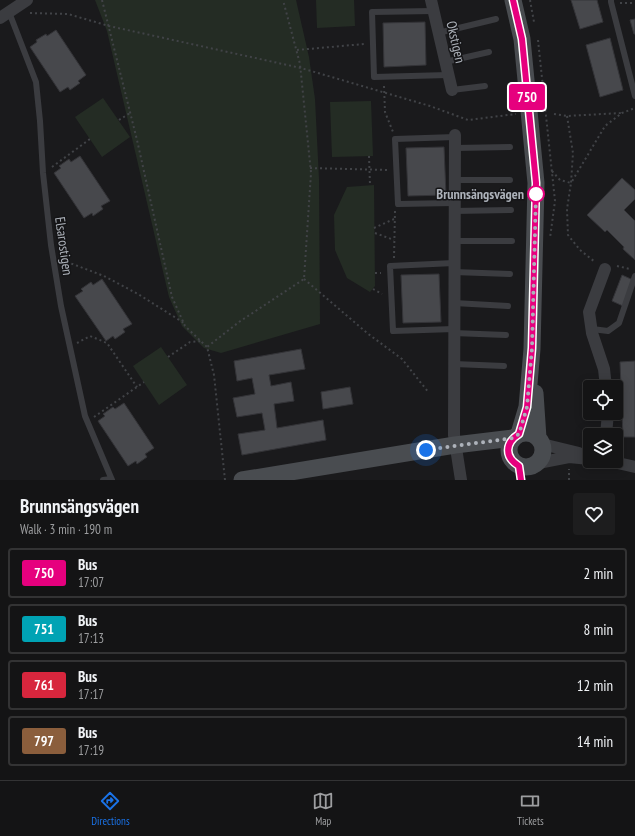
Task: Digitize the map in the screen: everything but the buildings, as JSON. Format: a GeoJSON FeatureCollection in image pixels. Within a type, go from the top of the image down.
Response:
{"type":"FeatureCollection","features":[{"type":"Feature","properties":{"kind":"street"},"geometry":{"type":"LineString","coordinates":[[3,15],[27,0]]}},
{"type":"Feature","properties":{"kind":"street"},"geometry":{"type":"LineString","coordinates":[[513,0],[522,39],[536,183],[532,348],[527,407],[516,436],[510,443],[508,450],[525,469]]}},
{"type":"Feature","properties":{"kind":"street","name":"Okstigen"},"geometry":{"type":"LineString","coordinates":[[433,4],[438,33],[452,90]]}},
{"type":"Feature","properties":{"kind":"street"},"geometry":{"type":"LineString","coordinates":[[455,140],[453,364],[454,435],[461,480]]}},
{"type":"Feature","properties":{"kind":"street"},"geometry":{"type":"LineString","coordinates":[[604,268],[589,312],[592,329],[604,369],[605,380]]}},
{"type":"Feature","properties":{"kind":"street"},"geometry":{"type":"LineString","coordinates":[[525,469],[542,458],[543,452],[540,441],[532,348]]}},
{"type":"Feature","properties":{"kind":"street"},"geometry":{"type":"LineString","coordinates":[[242,480],[516,436],[526,433],[533,434],[540,441],[583,455]]}},
{"type":"Feature","properties":{"kind":"street"},"geometry":{"type":"LineString","coordinates":[[455,445],[500,453],[525,469],[569,457],[583,457]]}},
{"type":"Feature","properties":{"kind":"street"},"geometry":{"type":"LineString","coordinates":[[623,464],[635,467]]}},
{"type":"Feature","properties":{"kind":"lane"},"geometry":{"type":"LineString","coordinates":[[610,1],[635,96]]}},
{"type":"Feature","properties":{"kind":"lane"},"geometry":{"type":"LineString","coordinates":[[433,4],[372,12],[374,77],[448,75]]}},
{"type":"Feature","properties":{"kind":"lane","name":"Elsarostigen"},"geometry":{"type":"LineString","coordinates":[[3,15],[36,82],[43,173],[53,257],[61,306],[88,422],[112,479]]}},
{"type":"Feature","properties":{"kind":"lane"},"geometry":{"type":"LineString","coordinates":[[438,33],[496,19]]}},
{"type":"Feature","properties":{"kind":"lane"},"geometry":{"type":"LineString","coordinates":[[445,62],[489,52]]}},
{"type":"Feature","properties":{"kind":"lane"},"geometry":{"type":"LineString","coordinates":[[452,90],[486,86]]}},
{"type":"Feature","properties":{"kind":"lane"},"geometry":{"type":"LineString","coordinates":[[510,147],[455,140],[395,139],[398,204],[511,210]]}},
{"type":"Feature","properties":{"kind":"lane"},"geometry":{"type":"LineString","coordinates":[[454,180],[510,180]]}},
{"type":"Feature","properties":{"kind":"lane"},"geometry":{"type":"LineString","coordinates":[[454,241],[512,241]]}},
{"type":"Feature","properties":{"kind":"lane"},"geometry":{"type":"LineString","coordinates":[[506,334],[454,331],[393,331],[390,266],[454,268],[510,274]]}},
{"type":"Feature","properties":{"kind":"lane"},"geometry":{"type":"LineString","coordinates":[[592,329],[608,331],[619,323],[635,276]]}},
{"type":"Feature","properties":{"kind":"lane"},"geometry":{"type":"LineString","coordinates":[[454,303],[508,306]]}},
{"type":"Feature","properties":{"kind":"lane"},"geometry":{"type":"LineString","coordinates":[[453,364],[504,366]]}},
{"type":"Feature","properties":{"kind":"lane"},"geometry":{"type":"LineString","coordinates":[[103,480],[112,479]]}},
{"type":"Feature","properties":{"kind":"path"},"geometry":{"type":"LineString","coordinates":[[102,0],[130,113],[172,297],[185,326],[208,346],[214,375],[225,480]]}},
{"type":"Feature","properties":{"kind":"path"},"geometry":{"type":"LineString","coordinates":[[283,0],[301,68],[310,168],[304,279]]}},
{"type":"Feature","properties":{"kind":"path"},"geometry":{"type":"LineString","coordinates":[[610,1],[635,3]]}},
{"type":"Feature","properties":{"kind":"path"},"geometry":{"type":"LineString","coordinates":[[3,15],[68,14],[109,26],[301,68],[430,106],[468,120],[521,114]]}},
{"type":"Feature","properties":{"kind":"path"},"geometry":{"type":"LineString","coordinates":[[296,50],[373,44]]}},
{"type":"Feature","properties":{"kind":"path"},"geometry":{"type":"LineString","coordinates":[[382,77],[385,112],[395,139]]}},
{"type":"Feature","properties":{"kind":"path"},"geometry":{"type":"LineString","coordinates":[[572,183],[605,126],[622,113],[635,108]]}},
{"type":"Feature","properties":{"kind":"path"},"geometry":{"type":"LineString","coordinates":[[119,120],[130,113]]}},
{"type":"Feature","properties":{"kind":"path"},"geometry":{"type":"LineString","coordinates":[[554,114],[567,116],[622,113]]}},
{"type":"Feature","properties":{"kind":"path"},"geometry":{"type":"LineString","coordinates":[[567,116],[573,153],[572,183],[567,209],[568,235],[580,250],[604,268],[613,265],[635,270]]}},
{"type":"Feature","properties":{"kind":"path"},"geometry":{"type":"LineString","coordinates":[[43,173],[90,139]]}},
{"type":"Feature","properties":{"kind":"path"},"geometry":{"type":"LineString","coordinates":[[370,156],[370,185]]}},
{"type":"Feature","properties":{"kind":"path"},"geometry":{"type":"LineString","coordinates":[[310,168],[397,170]]}},
{"type":"Feature","properties":{"kind":"path"},"geometry":{"type":"LineString","coordinates":[[551,170],[560,180],[572,183]]}},
{"type":"Feature","properties":{"kind":"path"},"geometry":{"type":"LineString","coordinates":[[550,240],[555,201]]}},
{"type":"Feature","properties":{"kind":"path"},"geometry":{"type":"LineString","coordinates":[[394,265],[394,212],[398,204]]}},
{"type":"Feature","properties":{"kind":"path"},"geometry":{"type":"LineString","coordinates":[[374,228],[394,219]]}},
{"type":"Feature","properties":{"kind":"path"},"geometry":{"type":"LineString","coordinates":[[375,233],[394,240]]}},
{"type":"Feature","properties":{"kind":"path"},"geometry":{"type":"LineString","coordinates":[[53,257],[104,276],[138,294],[184,323]]}},
{"type":"Feature","properties":{"kind":"path"},"geometry":{"type":"LineString","coordinates":[[208,346],[239,322],[304,279]]}},
{"type":"Feature","properties":{"kind":"path"},"geometry":{"type":"LineString","coordinates":[[304,279],[367,333],[402,359],[428,393]]}},
{"type":"Feature","properties":{"kind":"path"},"geometry":{"type":"LineString","coordinates":[[70,347],[90,336],[107,343],[137,387]]}},
{"type":"Feature","properties":{"kind":"path"},"geometry":{"type":"LineString","coordinates":[[168,357],[190,342],[202,341]]}},
{"type":"Feature","properties":{"kind":"path"},"geometry":{"type":"LineString","coordinates":[[88,422],[144,382]]}},
{"type":"Feature","properties":{"kind":"path"},"geometry":{"type":"LineString","coordinates":[[569,457],[569,480]]}},
{"type":"Feature","properties":{"kind":"shaded area"},"geometry":{"type":"Polygon","coordinates":[[[95,0],[296,0],[309,57],[315,99],[319,179],[320,324],[221,353],[204,348],[182,326],[169,297],[107,31],[95,0]]]}},
{"type":"Feature","properties":{"kind":"shaded area"},"geometry":{"type":"Polygon","coordinates":[[[316,0],[354,0],[355,26],[317,28],[316,0]]]}},
{"type":"Feature","properties":{"kind":"shaded area"},"geometry":{"type":"Polygon","coordinates":[[[103,98],[130,137],[102,157],[75,117],[103,98]]]}},
{"type":"Feature","properties":{"kind":"shaded area"},"geometry":{"type":"Polygon","coordinates":[[[371,101],[373,156],[332,157],[330,102],[371,101]]]}},
{"type":"Feature","properties":{"kind":"shaded area"},"geometry":{"type":"Polygon","coordinates":[[[374,185],[375,286],[370,292],[347,278],[335,250],[334,215],[347,187],[374,185]]]}},
{"type":"Feature","properties":{"kind":"shaded area"},"geometry":{"type":"Polygon","coordinates":[[[161,347],[187,385],[159,405],[133,366],[161,347]]]}},
{"type":"Feature","properties":{"kind":"bus line","name":"750"},"geometry":{"type":"LineString","coordinates":[[513,0],[522,39],[536,183],[532,348],[527,407],[519,434],[513,438],[508,450],[509,457],[513,463],[519,466],[521,480]]}},
{"type":"Feature","properties":{"kind":"place","name":"Brunnsängsvägen"},"geometry":{"type":"Point","coordinates":[536,194]}},
{"type":"Feature","properties":{"kind":"route"},"geometry":{"type":"LineString","coordinates":[[426,450],[513,438],[519,434],[527,407],[532,348],[536,194]]}}]}
